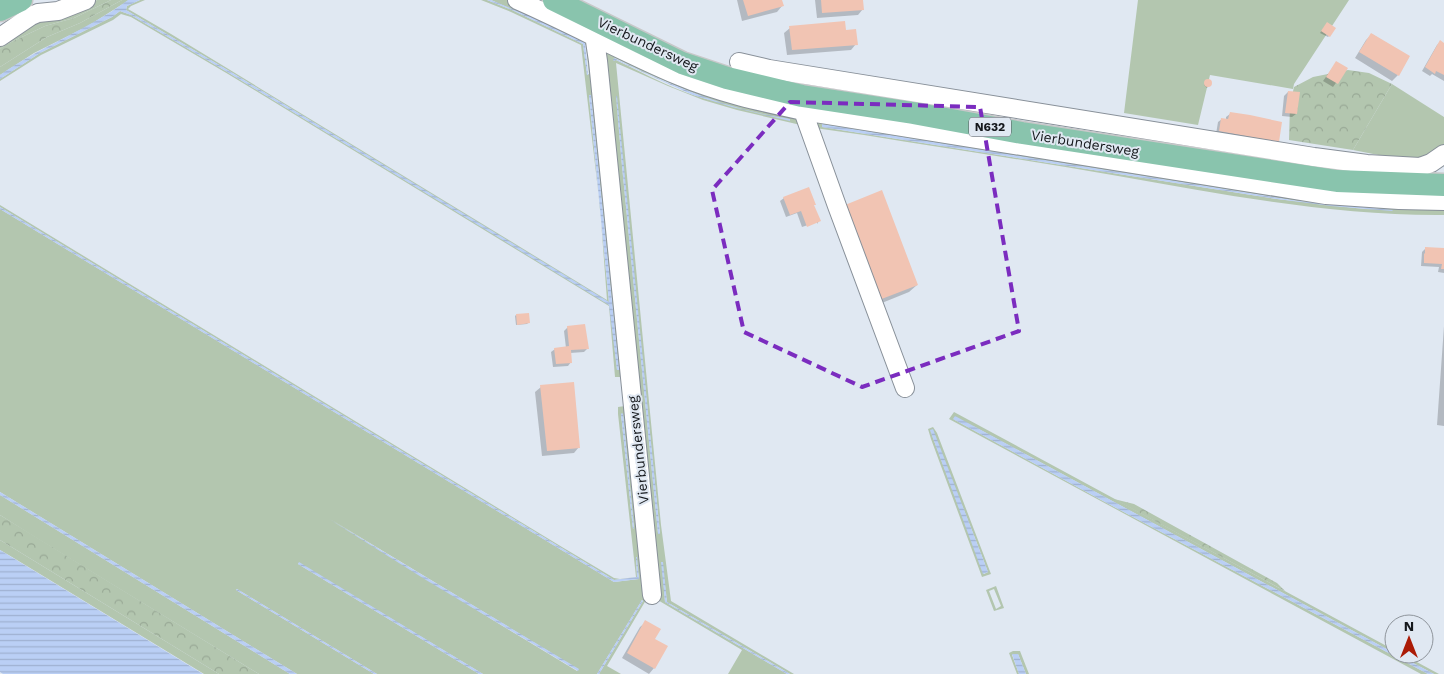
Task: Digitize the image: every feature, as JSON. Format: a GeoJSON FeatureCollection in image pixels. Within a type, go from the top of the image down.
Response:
{"type":"FeatureCollection","features":[{"type":"Feature","properties":{"kind":"main road"},"geometry":{"type":"LineString","coordinates":[[0,10],[21,0]]}},
{"type":"Feature","properties":{"kind":"main road","name":"Vierbundersweg"},"geometry":{"type":"LineString","coordinates":[[554,0],[593,28],[682,63],[727,78],[803,94],[1022,133],[1337,181],[1444,185]]}},
{"type":"Feature","properties":{"kind":"street"},"geometry":{"type":"LineString","coordinates":[[0,36],[38,13],[58,11],[84,0]]}},
{"type":"Feature","properties":{"kind":"street","name":"Vierbundersweg"},"geometry":{"type":"LineString","coordinates":[[518,0],[552,15],[593,28],[652,595]]}},
{"type":"Feature","properties":{"kind":"street","name":"Vierbundersweg"},"geometry":{"type":"LineString","coordinates":[[739,62],[769,69],[803,94],[1326,195],[1444,201]]}},
{"type":"Feature","properties":{"kind":"street","name":"Vierbundersweg"},"geometry":{"type":"LineString","coordinates":[[803,94],[1346,162],[1420,167],[1431,163],[1444,154]]}},
{"type":"Feature","properties":{"kind":"street"},"geometry":{"type":"LineString","coordinates":[[803,94],[837,206],[906,388]]}},
{"type":"Feature","properties":{"kind":"highlighted area"},"geometry":{"type":"Polygon","coordinates":[[[790,102],[980,107],[1019,331],[862,387],[744,332],[712,190],[790,102]]]}},
{"type":"Feature","properties":{"kind":"green space"},"geometry":{"type":"Polygon","coordinates":[[[97,0],[111,0],[74,18],[45,26],[0,49],[0,41],[35,19],[73,11],[97,0]]]}},
{"type":"Feature","properties":{"kind":"green space"},"geometry":{"type":"Polygon","coordinates":[[[111,0],[122,0],[80,23],[47,37],[0,67],[0,49],[7,44],[45,26],[74,18],[111,0]]]}},
{"type":"Feature","properties":{"kind":"green space"},"geometry":{"type":"Polygon","coordinates":[[[122,0],[129,0],[88,26],[34,53],[0,75],[0,67],[47,37],[80,23],[122,0]]]}},
{"type":"Feature","properties":{"kind":"green space"},"geometry":{"type":"Polygon","coordinates":[[[140,0],[145,0],[128,9],[607,300],[601,220],[609,303],[126,10],[127,6],[140,0]]]}},
{"type":"Feature","properties":{"kind":"green space"},"geometry":{"type":"Polygon","coordinates":[[[481,0],[487,0],[512,10],[583,44],[587,75],[589,74],[586,45],[577,39],[491,0],[509,0],[593,40],[622,377],[615,377],[609,306],[131,17],[121,14],[113,20],[41,55],[0,81],[0,79],[40,53],[112,17],[120,11],[131,15],[610,305],[617,370],[619,370],[591,95],[589,96],[598,194],[581,45],[481,0]]]}},
{"type":"Feature","properties":{"kind":"green space"},"geometry":{"type":"Polygon","coordinates":[[[1138,0],[1349,0],[1294,84],[1293,89],[1210,75],[1198,125],[1124,113],[1138,0]]]}},
{"type":"Feature","properties":{"kind":"green space"},"geometry":{"type":"Polygon","coordinates":[[[600,44],[798,114],[805,126],[703,100],[668,86],[616,63],[661,525],[671,601],[794,674],[790,674],[667,602],[662,562],[665,602],[787,674],[728,674],[742,650],[656,599],[600,44]],[[615,58],[674,88],[710,100],[641,71],[615,58]],[[616,96],[658,533],[660,533],[616,96]]]}},
{"type":"Feature","properties":{"kind":"green space"},"geometry":{"type":"Polygon","coordinates":[[[1348,70],[1369,73],[1392,84],[1353,150],[1289,140],[1290,105],[1294,87],[1313,77],[1348,70]]]}},
{"type":"Feature","properties":{"kind":"green space"},"geometry":{"type":"Polygon","coordinates":[[[1392,84],[1444,117],[1444,148],[1427,160],[1409,161],[1353,150],[1392,84]]]}},
{"type":"Feature","properties":{"kind":"green space"},"geometry":{"type":"Polygon","coordinates":[[[814,117],[1444,205],[1444,215],[1362,212],[1280,203],[1054,165],[815,128],[814,117]],[[822,125],[822,127],[1277,199],[1364,209],[1393,210],[1298,201],[822,125]]]}},
{"type":"Feature","properties":{"kind":"green space"},"geometry":{"type":"Polygon","coordinates":[[[0,205],[562,547],[614,578],[620,579],[636,577],[618,414],[618,407],[625,406],[646,600],[607,666],[621,674],[599,674],[642,600],[597,674],[483,674],[299,563],[479,674],[377,674],[237,589],[374,674],[297,674],[0,492],[0,209],[614,582],[639,579],[636,557],[637,577],[614,580],[0,207],[0,205]],[[621,414],[633,529],[623,414],[621,414]],[[330,519],[496,622],[577,671],[578,669],[330,519]]]}},
{"type":"Feature","properties":{"kind":"green space"},"geometry":{"type":"Polygon","coordinates":[[[954,412],[1384,645],[1384,648],[975,427],[953,419],[1384,651],[1384,654],[949,419],[954,412]]]}},
{"type":"Feature","properties":{"kind":"green space"},"geometry":{"type":"Polygon","coordinates":[[[933,427],[937,433],[991,574],[982,577],[928,429],[933,427]],[[930,430],[984,574],[988,572],[930,430]]]}},
{"type":"Feature","properties":{"kind":"green space"},"geometry":{"type":"Polygon","coordinates":[[[0,495],[290,674],[259,674],[30,534],[0,515],[0,495]]]}},
{"type":"Feature","properties":{"kind":"green space"},"geometry":{"type":"Polygon","coordinates":[[[1114,499],[1134,504],[1277,583],[1285,591],[1114,499]]]}},
{"type":"Feature","properties":{"kind":"green space"},"geometry":{"type":"Polygon","coordinates":[[[0,515],[259,674],[219,674],[0,540],[0,515]]]}},
{"type":"Feature","properties":{"kind":"green space"},"geometry":{"type":"Polygon","coordinates":[[[0,540],[219,674],[204,674],[0,550],[0,540]]]}},
{"type":"Feature","properties":{"kind":"green space"},"geometry":{"type":"Polygon","coordinates":[[[996,586],[1004,608],[994,611],[986,590],[996,586]],[[994,589],[989,591],[996,609],[1001,606],[994,589]]]}},
{"type":"Feature","properties":{"kind":"green space"},"geometry":{"type":"Polygon","coordinates":[[[1020,651],[1029,674],[1026,674],[1018,654],[1012,655],[1019,674],[1017,674],[1009,653],[1020,651]]]}},
{"type":"Feature","properties":{"kind":"green space"},"geometry":{"type":"Polygon","coordinates":[[[1402,664],[1409,664],[1428,674],[1421,674],[1402,664]]]}},
{"type":"Feature","properties":{"kind":"green space"},"geometry":{"type":"Polygon","coordinates":[[[1415,664],[1420,664],[1439,674],[1434,674],[1415,664]]]}},
{"type":"Feature","properties":{"kind":"water"},"geometry":{"type":"Polygon","coordinates":[[[128,0],[140,0],[127,6],[126,10],[609,302],[589,95],[591,95],[619,370],[617,370],[609,305],[131,15],[120,11],[112,17],[40,53],[0,79],[0,75],[32,55],[113,11],[128,0]]]}},
{"type":"Feature","properties":{"kind":"water"},"geometry":{"type":"Polygon","coordinates":[[[487,0],[529,16],[585,43],[588,75],[583,44],[487,0]]]}},
{"type":"Feature","properties":{"kind":"water"},"geometry":{"type":"Polygon","coordinates":[[[614,58],[656,78],[722,103],[790,119],[790,121],[732,107],[693,95],[616,60],[614,61],[614,58]]]}},
{"type":"Feature","properties":{"kind":"water"},"geometry":{"type":"Polygon","coordinates":[[[617,96],[660,534],[658,534],[617,96]]]}},
{"type":"Feature","properties":{"kind":"water"},"geometry":{"type":"Polygon","coordinates":[[[822,124],[1298,201],[1393,210],[1331,206],[1277,199],[822,127],[822,124]]]}},
{"type":"Feature","properties":{"kind":"water"},"geometry":{"type":"Polygon","coordinates":[[[0,207],[614,580],[637,577],[637,557],[639,579],[614,582],[0,209],[0,207]]]}},
{"type":"Feature","properties":{"kind":"water"},"geometry":{"type":"Polygon","coordinates":[[[621,414],[634,528],[633,529],[621,414]]]}},
{"type":"Feature","properties":{"kind":"water"},"geometry":{"type":"Polygon","coordinates":[[[955,416],[1384,648],[1384,651],[1105,502],[953,419],[955,416]]]}},
{"type":"Feature","properties":{"kind":"water"},"geometry":{"type":"Polygon","coordinates":[[[933,429],[988,572],[983,574],[930,430],[933,429]]]}},
{"type":"Feature","properties":{"kind":"water"},"geometry":{"type":"Polygon","coordinates":[[[0,492],[297,674],[290,674],[0,495],[0,492]]]}},
{"type":"Feature","properties":{"kind":"water"},"geometry":{"type":"Polygon","coordinates":[[[329,519],[579,669],[578,671],[426,580],[329,519]]]}},
{"type":"Feature","properties":{"kind":"water"},"geometry":{"type":"Polygon","coordinates":[[[0,550],[203,674],[3,674],[0,672],[0,550]]]}},
{"type":"Feature","properties":{"kind":"water"},"geometry":{"type":"Polygon","coordinates":[[[299,562],[483,674],[479,674],[298,564],[299,562]]]}},
{"type":"Feature","properties":{"kind":"water"},"geometry":{"type":"Polygon","coordinates":[[[661,562],[663,562],[667,602],[790,674],[665,602],[661,562]]]}},
{"type":"Feature","properties":{"kind":"water"},"geometry":{"type":"Polygon","coordinates":[[[237,589],[377,674],[374,674],[237,589]]]}},
{"type":"Feature","properties":{"kind":"water"},"geometry":{"type":"Polygon","coordinates":[[[642,600],[599,674],[597,674],[642,600]]]}},
{"type":"Feature","properties":{"kind":"water"},"geometry":{"type":"Polygon","coordinates":[[[1012,654],[1018,654],[1026,674],[1019,674],[1012,654]]]}},
{"type":"Feature","properties":{"kind":"water"},"geometry":{"type":"Polygon","coordinates":[[[1409,664],[1415,664],[1434,674],[1428,674],[1409,664]]]}},
{"type":"Feature","properties":{"kind":"building"},"geometry":{"type":"Polygon","coordinates":[[[743,0],[782,0],[784,6],[748,16],[743,0]]]}},
{"type":"Feature","properties":{"kind":"building"},"geometry":{"type":"Polygon","coordinates":[[[821,0],[863,0],[864,10],[822,13],[821,0]]]}},
{"type":"Feature","properties":{"kind":"building"},"geometry":{"type":"Polygon","coordinates":[[[845,21],[846,30],[856,29],[858,45],[792,50],[789,26],[845,21]]]}},
{"type":"Feature","properties":{"kind":"building"},"geometry":{"type":"Polygon","coordinates":[[[1327,22],[1336,28],[1330,37],[1321,31],[1327,22]]]}},
{"type":"Feature","properties":{"kind":"building"},"geometry":{"type":"Polygon","coordinates":[[[1371,33],[1410,56],[1399,76],[1359,52],[1371,33]]]}},
{"type":"Feature","properties":{"kind":"building"},"geometry":{"type":"Polygon","coordinates":[[[1440,40],[1444,43],[1444,75],[1436,71],[1435,74],[1425,67],[1440,40]]]}},
{"type":"Feature","properties":{"kind":"building"},"geometry":{"type":"Polygon","coordinates":[[[1336,61],[1348,68],[1338,84],[1326,77],[1336,61]]]}},
{"type":"Feature","properties":{"kind":"building"},"geometry":{"type":"Polygon","coordinates":[[[1208,79],[1212,83],[1208,87],[1204,83],[1208,79]]]}},
{"type":"Feature","properties":{"kind":"building"},"geometry":{"type":"Polygon","coordinates":[[[1288,91],[1300,92],[1297,114],[1285,113],[1288,91]]]}},
{"type":"Feature","properties":{"kind":"building"},"geometry":{"type":"Polygon","coordinates":[[[1230,112],[1282,122],[1279,142],[1219,131],[1221,118],[1228,119],[1230,112]]]}},
{"type":"Feature","properties":{"kind":"building"},"geometry":{"type":"Polygon","coordinates":[[[809,187],[821,221],[807,227],[801,211],[790,215],[783,197],[809,187]]]}},
{"type":"Feature","properties":{"kind":"building"},"geometry":{"type":"Polygon","coordinates":[[[882,190],[918,285],[879,300],[845,205],[882,190]]]}},
{"type":"Feature","properties":{"kind":"building"},"geometry":{"type":"Polygon","coordinates":[[[1425,247],[1444,248],[1444,269],[1441,269],[1442,264],[1424,263],[1425,247]]]}},
{"type":"Feature","properties":{"kind":"building"},"geometry":{"type":"Polygon","coordinates":[[[529,313],[530,323],[517,325],[516,314],[529,313]]]}},
{"type":"Feature","properties":{"kind":"building"},"geometry":{"type":"Polygon","coordinates":[[[585,324],[589,349],[571,350],[572,363],[556,364],[554,348],[569,346],[567,326],[585,324]]]}},
{"type":"Feature","properties":{"kind":"building"},"geometry":{"type":"Polygon","coordinates":[[[574,382],[580,448],[547,451],[540,385],[574,382]]]}},
{"type":"Feature","properties":{"kind":"building"},"geometry":{"type":"Polygon","coordinates":[[[645,620],[661,629],[655,639],[668,646],[655,669],[627,653],[645,620]]]}}]}
